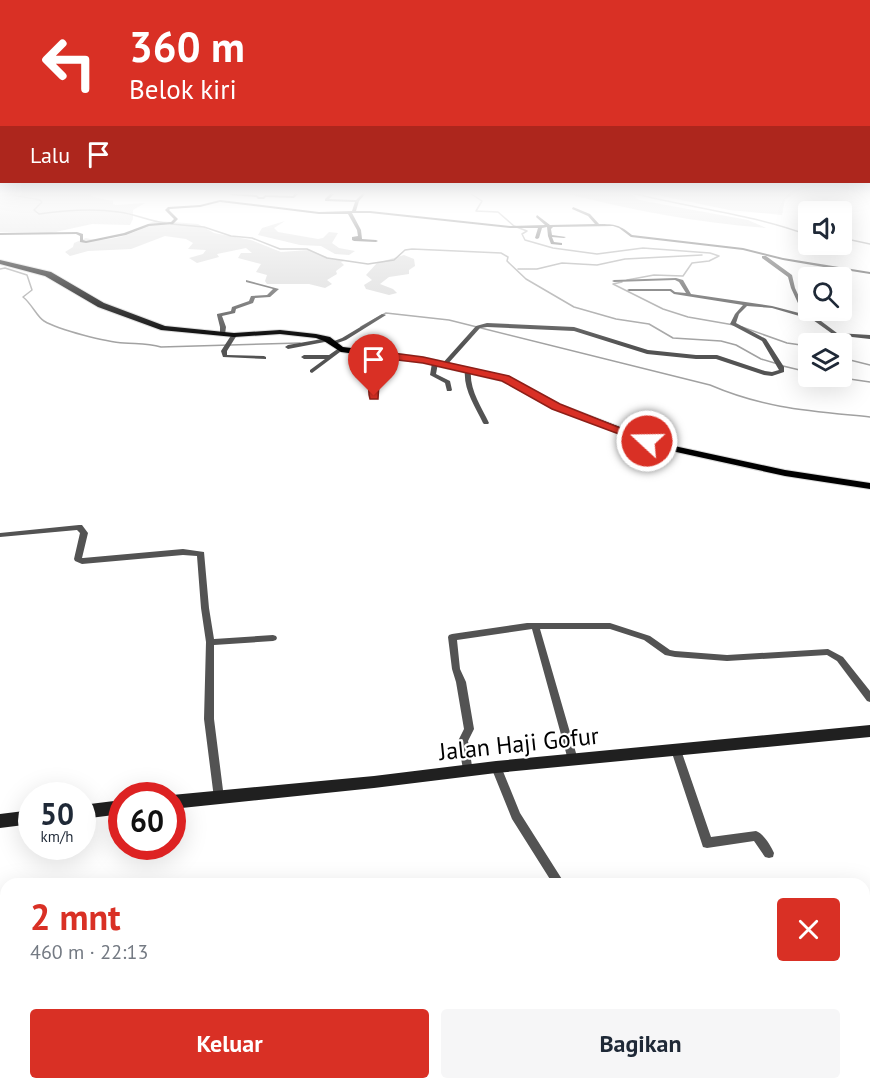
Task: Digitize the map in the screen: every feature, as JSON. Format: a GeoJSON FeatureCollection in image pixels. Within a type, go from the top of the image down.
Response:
{"type":"FeatureCollection","features":[{"type":"Feature","properties":{"kind":"main road"},"geometry":{"type":"LineString","coordinates":[[0,262],[48,274],[101,305],[154,326],[234,335],[301,333],[330,342],[341,349],[468,370],[508,380],[556,406],[662,446],[767,470],[870,486]]}},
{"type":"Feature","properties":{"kind":"street"},"geometry":{"type":"LineString","coordinates":[[698,244],[743,249],[765,256],[827,267]]}},
{"type":"Feature","properties":{"kind":"street"},"geometry":{"type":"LineString","coordinates":[[765,256],[766,260],[790,276],[798,299]]}},
{"type":"Feature","properties":{"kind":"street"},"geometry":{"type":"LineString","coordinates":[[852,271],[870,273]]}},
{"type":"Feature","properties":{"kind":"street"},"geometry":{"type":"LineString","coordinates":[[614,281],[676,279],[681,281],[689,294]]}},
{"type":"Feature","properties":{"kind":"street"},"geometry":{"type":"LineString","coordinates":[[222,333],[224,327],[219,315],[233,312],[234,308],[251,302],[253,297],[268,296],[278,289],[248,281]]}},
{"type":"Feature","properties":{"kind":"street"},"geometry":{"type":"LineString","coordinates":[[629,290],[670,290],[772,307],[798,314]]}},
{"type":"Feature","properties":{"kind":"street"},"geometry":{"type":"LineString","coordinates":[[449,390],[448,382],[433,375],[440,364],[477,328],[487,325],[574,329],[647,352],[690,357],[717,357],[764,373],[782,371],[767,343],[732,323],[746,304]]}},
{"type":"Feature","properties":{"kind":"street"},"geometry":{"type":"LineString","coordinates":[[288,347],[344,339],[384,315]]}},
{"type":"Feature","properties":{"kind":"street"},"geometry":{"type":"LineString","coordinates":[[818,321],[836,334],[870,337]]}},
{"type":"Feature","properties":{"kind":"street"},"geometry":{"type":"LineString","coordinates":[[234,335],[224,355],[264,358]]}},
{"type":"Feature","properties":{"kind":"street"},"geometry":{"type":"LineString","coordinates":[[312,371],[341,349]]}},
{"type":"Feature","properties":{"kind":"street"},"geometry":{"type":"LineString","coordinates":[[374,396],[374,383],[385,355]]}},
{"type":"Feature","properties":{"kind":"street"},"geometry":{"type":"LineString","coordinates":[[304,357],[329,357]]}},
{"type":"Feature","properties":{"kind":"street"},"geometry":{"type":"LineString","coordinates":[[468,370],[467,377],[471,390],[486,423]]}},
{"type":"Feature","properties":{"kind":"street"},"geometry":{"type":"LineString","coordinates":[[0,535],[79,527],[84,533],[78,559],[82,561],[199,553],[202,557],[210,642],[209,719],[219,798]]}},
{"type":"Feature","properties":{"kind":"street"},"geometry":{"type":"LineString","coordinates":[[468,772],[463,741],[469,729],[456,669],[452,637],[535,626],[610,626],[647,638],[668,653],[675,654],[727,658],[828,652],[840,659],[870,698]]}},
{"type":"Feature","properties":{"kind":"street"},"geometry":{"type":"LineString","coordinates":[[535,626],[573,760]]}},
{"type":"Feature","properties":{"kind":"street"},"geometry":{"type":"LineString","coordinates":[[210,642],[273,638]]}},
{"type":"Feature","properties":{"kind":"street","name":"Jalan Haji Gofur"},"geometry":{"type":"LineString","coordinates":[[186,801],[468,772],[496,767],[870,731]]}},
{"type":"Feature","properties":{"kind":"street"},"geometry":{"type":"LineString","coordinates":[[676,750],[707,843],[756,836],[769,853]]}},
{"type":"Feature","properties":{"kind":"street"},"geometry":{"type":"LineString","coordinates":[[496,767],[516,816],[556,878]]}},
{"type":"Feature","properties":{"kind":"street"},"geometry":{"type":"LineString","coordinates":[[0,821],[18,819]]}},
{"type":"Feature","properties":{"kind":"shaded area"},"geometry":{"type":"Polygon","coordinates":[[[74,244],[145,244],[131,249],[88,251],[70,256],[65,252],[73,247],[74,244]]]}},
{"type":"Feature","properties":{"kind":"shaded area"},"geometry":{"type":"Polygon","coordinates":[[[192,244],[260,244],[281,252],[309,250],[344,261],[341,262],[344,265],[336,271],[337,274],[327,280],[332,284],[325,288],[309,284],[267,284],[265,281],[267,275],[256,272],[261,264],[238,258],[241,253],[252,253],[246,248],[217,254],[219,257],[197,263],[189,258],[203,254],[206,250],[188,249],[192,244]]]}},
{"type":"Feature","properties":{"kind":"shaded area"},"geometry":{"type":"Polygon","coordinates":[[[295,244],[333,244],[339,248],[355,251],[349,255],[335,254],[321,246],[295,244]]]}},
{"type":"Feature","properties":{"kind":"shaded area"},"geometry":{"type":"Polygon","coordinates":[[[404,255],[414,259],[415,266],[409,270],[409,274],[389,277],[380,284],[397,293],[389,295],[366,289],[364,285],[372,280],[366,275],[377,263],[404,255]]]}},
{"type":"Feature","properties":{"kind":"waterway"},"geometry":{"type":"LineString","coordinates":[[267,244],[280,249],[307,249],[327,258],[368,264],[394,260],[405,250],[412,249],[501,253],[508,257],[507,261],[526,279],[574,307],[616,319],[649,324],[673,338],[721,341],[736,345],[761,359],[778,364]]}},
{"type":"Feature","properties":{"kind":"waterway"},"geometry":{"type":"LineString","coordinates":[[538,244],[597,254],[643,248],[710,253],[719,256],[709,261],[692,263],[683,276],[654,275],[627,280]]}},
{"type":"Feature","properties":{"kind":"waterway"},"geometry":{"type":"LineString","coordinates":[[518,269],[537,269],[562,263],[597,265],[625,259],[702,255]]}},
{"type":"Feature","properties":{"kind":"waterway"},"geometry":{"type":"LineString","coordinates":[[0,269],[5,268],[27,275],[32,290],[23,297],[44,321],[95,338],[161,347],[300,343]]}},
{"type":"Feature","properties":{"kind":"waterway"},"geometry":{"type":"LineString","coordinates":[[622,282],[613,284],[663,309],[688,317],[734,325]]}},
{"type":"Feature","properties":{"kind":"waterway"},"geometry":{"type":"LineString","coordinates":[[361,327],[386,313],[449,320],[710,385],[770,404],[808,411],[870,417]]}},
{"type":"Feature","properties":{"kind":"waterway"},"geometry":{"type":"LineString","coordinates":[[742,327],[798,345]]}},
{"type":"Feature","properties":{"kind":"waterway"},"geometry":{"type":"LineString","coordinates":[[852,360],[870,365]]}},
{"type":"Feature","properties":{"kind":"waterway"},"geometry":{"type":"LineString","coordinates":[[783,366],[798,370]]}},
{"type":"Feature","properties":{"kind":"waterway"},"geometry":{"type":"LineString","coordinates":[[852,379],[870,382]]}},
{"type":"Feature","properties":{"kind":"route"},"geometry":{"type":"LineString","coordinates":[[374,396],[374,383],[385,355],[423,360],[508,380],[556,406],[647,441]]}}]}
